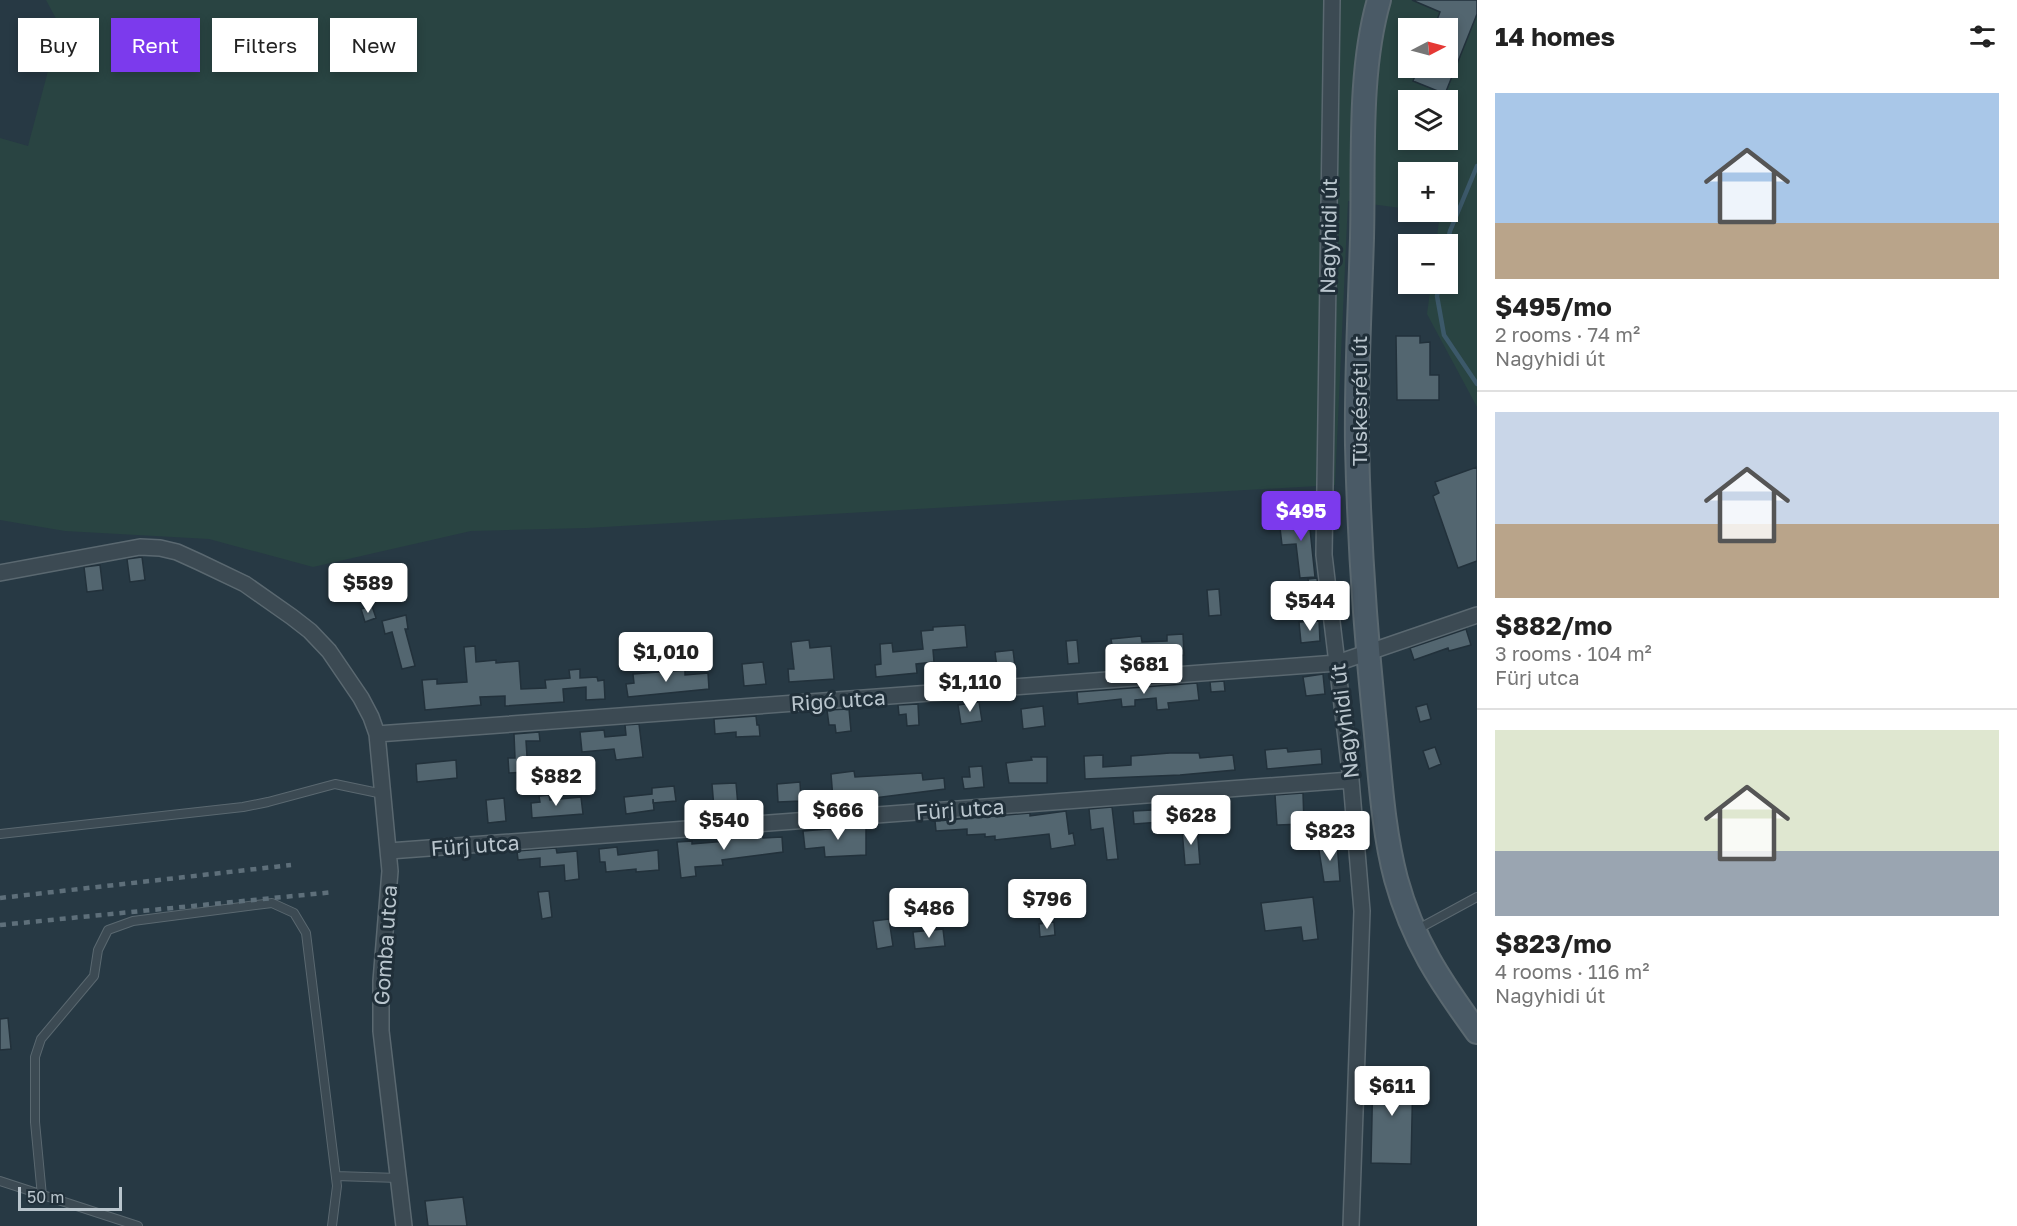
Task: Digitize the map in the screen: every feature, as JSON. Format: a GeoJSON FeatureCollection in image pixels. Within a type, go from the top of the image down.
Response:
{"type":"FeatureCollection","features":[{"type":"Feature","properties":{"kind":"street","name":"Nagyhidi út"},"geometry":{"type":"LineString","coordinates":[[1332,0],[1324,555],[1351,780],[1362,911],[1351,1226]]}},
{"type":"Feature","properties":{"kind":"street","name":"Tüskésréti út"},"geometry":{"type":"LineString","coordinates":[[1378,0],[1366,74],[1358,379],[1360,520],[1368,652],[1390,852],[1396,877],[1414,932],[1439,979],[1477,1032]]}},
{"type":"Feature","properties":{"kind":"street","name":"Gomba utca"},"geometry":{"type":"LineString","coordinates":[[0,573],[140,547],[177,552],[245,584],[292,617],[310,631],[329,651],[344,672],[366,708],[377,734],[384,794],[390,888],[380,1009],[404,1226]]}},
{"type":"Feature","properties":{"kind":"street","name":"Rigó utca"},"geometry":{"type":"LineString","coordinates":[[377,734],[1337,663],[1477,615]]}},
{"type":"Feature","properties":{"kind":"street","name":"Fürj utca"},"geometry":{"type":"LineString","coordinates":[[389,851],[1351,780]]}},
{"type":"Feature","properties":{"kind":"lane"},"geometry":{"type":"LineString","coordinates":[[0,834],[243,807],[335,784],[384,794]]}},
{"type":"Feature","properties":{"kind":"lane"},"geometry":{"type":"LineString","coordinates":[[1414,932],[1477,897]]}},
{"type":"Feature","properties":{"kind":"lane"},"geometry":{"type":"LineString","coordinates":[[42,1196],[35,1122],[34,1057],[41,1039],[94,976],[98,950],[108,930],[133,921],[272,903],[294,913],[306,933],[337,1186],[332,1226]]}},
{"type":"Feature","properties":{"kind":"lane"},"geometry":{"type":"LineString","coordinates":[[336,1176],[398,1178]]}},
{"type":"Feature","properties":{"kind":"lane"},"geometry":{"type":"LineString","coordinates":[[0,1181],[138,1226]]}},
{"type":"Feature","properties":{"kind":"green space"},"geometry":{"type":"Polygon","coordinates":[[[46,0],[1477,0],[1477,407],[1427,314],[1430,294],[1458,294],[1458,234],[1437,234],[1439,222],[1458,222],[1458,162],[1398,162],[1398,208],[1348,201],[1335,485],[587,528],[471,531],[313,567],[209,539],[65,531],[0,520],[0,138],[28,146],[48,72],[99,72],[99,18],[56,18],[46,0]]]}},
{"type":"Feature","properties":{"kind":"building"},"geometry":{"type":"Polygon","coordinates":[[[1412,0],[1477,0],[1477,14],[1458,62],[1458,18],[1438,18],[1440,12],[1412,0]]]}},
{"type":"Feature","properties":{"kind":"building"},"geometry":{"type":"Polygon","coordinates":[[[1414,78],[1451,78],[1447,90],[1435,90],[1413,81],[1414,78]]]}},
{"type":"Feature","properties":{"kind":"building"},"geometry":{"type":"Polygon","coordinates":[[[1396,336],[1420,336],[1420,343],[1430,342],[1430,375],[1439,375],[1439,400],[1397,400],[1396,336]]]}},
{"type":"Feature","properties":{"kind":"building"},"geometry":{"type":"Polygon","coordinates":[[[1477,467],[1477,561],[1458,568],[1433,496],[1439,493],[1435,482],[1477,467]]]}},
{"type":"Feature","properties":{"kind":"building"},"geometry":{"type":"Polygon","coordinates":[[[1308,510],[1315,577],[1300,578],[1296,544],[1282,545],[1280,528],[1293,526],[1291,512],[1308,510]]]}},
{"type":"Feature","properties":{"kind":"building"},"geometry":{"type":"Polygon","coordinates":[[[142,557],[145,580],[130,582],[127,559],[142,557]]]}},
{"type":"Feature","properties":{"kind":"building"},"geometry":{"type":"Polygon","coordinates":[[[100,565],[103,590],[87,592],[84,567],[100,565]]]}},
{"type":"Feature","properties":{"kind":"building"},"geometry":{"type":"Polygon","coordinates":[[[1317,578],[1321,610],[1313,611],[1308,579],[1317,578]]]}},
{"type":"Feature","properties":{"kind":"building"},"geometry":{"type":"Polygon","coordinates":[[[1219,589],[1221,615],[1209,616],[1207,590],[1219,589]]]}},
{"type":"Feature","properties":{"kind":"building"},"geometry":{"type":"Polygon","coordinates":[[[372,606],[376,618],[365,622],[361,609],[372,606]]]}},
{"type":"Feature","properties":{"kind":"building"},"geometry":{"type":"Polygon","coordinates":[[[406,615],[408,629],[405,629],[415,666],[402,669],[392,632],[385,634],[382,621],[406,615]]]}},
{"type":"Feature","properties":{"kind":"building"},"geometry":{"type":"Polygon","coordinates":[[[1319,621],[1320,641],[1301,643],[1299,622],[1319,621]]]}},
{"type":"Feature","properties":{"kind":"building"},"geometry":{"type":"Polygon","coordinates":[[[965,625],[967,647],[933,650],[934,662],[916,664],[917,673],[876,677],[875,665],[881,664],[880,644],[892,643],[893,652],[923,649],[921,631],[933,630],[933,627],[965,625]]]}},
{"type":"Feature","properties":{"kind":"building"},"geometry":{"type":"Polygon","coordinates":[[[1466,629],[1471,645],[1449,651],[1448,648],[1414,660],[1410,648],[1466,629]]]}},
{"type":"Feature","properties":{"kind":"building"},"geometry":{"type":"Polygon","coordinates":[[[1183,634],[1184,655],[1108,660],[1106,646],[1112,645],[1111,639],[1141,636],[1142,642],[1167,641],[1167,635],[1183,634]]]}},
{"type":"Feature","properties":{"kind":"building"},"geometry":{"type":"Polygon","coordinates":[[[809,640],[810,648],[831,646],[834,679],[789,682],[788,669],[794,669],[791,642],[809,640]]]}},
{"type":"Feature","properties":{"kind":"building"},"geometry":{"type":"Polygon","coordinates":[[[1077,640],[1079,663],[1068,664],[1066,641],[1077,640]]]}},
{"type":"Feature","properties":{"kind":"building"},"geometry":{"type":"Polygon","coordinates":[[[475,646],[476,662],[519,661],[521,689],[546,688],[545,680],[570,678],[569,670],[580,669],[580,678],[597,677],[598,681],[604,680],[605,699],[586,700],[586,687],[563,689],[564,702],[505,706],[505,696],[480,697],[481,705],[425,710],[422,680],[437,679],[437,684],[467,682],[464,647],[475,646]]]}},
{"type":"Feature","properties":{"kind":"building"},"geometry":{"type":"Polygon","coordinates":[[[1013,650],[1015,666],[997,668],[995,652],[1013,650]]]}},
{"type":"Feature","properties":{"kind":"building"},"geometry":{"type":"Polygon","coordinates":[[[763,662],[766,684],[744,686],[742,664],[763,662]]]}},
{"type":"Feature","properties":{"kind":"building"},"geometry":{"type":"Polygon","coordinates":[[[685,670],[685,675],[708,673],[709,689],[628,697],[626,684],[634,683],[633,674],[685,670]]]}},
{"type":"Feature","properties":{"kind":"building"},"geometry":{"type":"Polygon","coordinates":[[[1323,674],[1325,694],[1306,696],[1303,677],[1323,674]]]}},
{"type":"Feature","properties":{"kind":"building"},"geometry":{"type":"Polygon","coordinates":[[[1224,681],[1225,691],[1211,692],[1210,682],[1224,681]]]}},
{"type":"Feature","properties":{"kind":"building"},"geometry":{"type":"Polygon","coordinates":[[[1197,683],[1199,700],[1168,703],[1169,709],[1157,710],[1156,698],[1135,700],[1135,706],[1122,707],[1121,699],[1078,704],[1077,692],[1197,683]]]}},
{"type":"Feature","properties":{"kind":"building"},"geometry":{"type":"Polygon","coordinates":[[[979,702],[982,721],[961,724],[958,705],[979,702]]]}},
{"type":"Feature","properties":{"kind":"building"},"geometry":{"type":"Polygon","coordinates":[[[918,704],[919,725],[907,726],[906,714],[899,715],[898,705],[918,704]]]}},
{"type":"Feature","properties":{"kind":"building"},"geometry":{"type":"Polygon","coordinates":[[[1427,704],[1431,719],[1420,722],[1416,707],[1427,704]]]}},
{"type":"Feature","properties":{"kind":"building"},"geometry":{"type":"Polygon","coordinates":[[[1043,706],[1045,726],[1023,729],[1021,709],[1043,706]]]}},
{"type":"Feature","properties":{"kind":"building"},"geometry":{"type":"Polygon","coordinates":[[[849,709],[851,731],[836,733],[835,725],[829,725],[827,710],[849,709]]]}},
{"type":"Feature","properties":{"kind":"building"},"geometry":{"type":"Polygon","coordinates":[[[756,716],[760,736],[736,737],[736,732],[715,734],[714,719],[756,716]]]}},
{"type":"Feature","properties":{"kind":"building"},"geometry":{"type":"Polygon","coordinates":[[[639,724],[643,757],[616,760],[614,749],[582,752],[580,732],[604,730],[605,737],[626,735],[625,725],[639,724]]]}},
{"type":"Feature","properties":{"kind":"building"},"geometry":{"type":"Polygon","coordinates":[[[539,732],[540,741],[526,741],[528,772],[509,773],[508,758],[515,758],[514,734],[539,732]]]}},
{"type":"Feature","properties":{"kind":"building"},"geometry":{"type":"Polygon","coordinates":[[[1435,747],[1441,764],[1429,769],[1423,751],[1435,747]]]}},
{"type":"Feature","properties":{"kind":"building"},"geometry":{"type":"Polygon","coordinates":[[[1287,748],[1288,752],[1321,749],[1322,764],[1267,769],[1265,750],[1287,748]]]}},
{"type":"Feature","properties":{"kind":"building"},"geometry":{"type":"Polygon","coordinates":[[[1199,753],[1200,758],[1233,755],[1235,770],[1085,779],[1084,756],[1103,755],[1103,767],[1131,765],[1131,756],[1199,753]]]}},
{"type":"Feature","properties":{"kind":"building"},"geometry":{"type":"Polygon","coordinates":[[[1031,757],[1047,757],[1047,783],[1009,783],[1006,763],[1032,760],[1031,757]]]}},
{"type":"Feature","properties":{"kind":"building"},"geometry":{"type":"Polygon","coordinates":[[[456,760],[457,778],[417,782],[416,764],[456,760]]]}},
{"type":"Feature","properties":{"kind":"building"},"geometry":{"type":"Polygon","coordinates":[[[982,766],[984,787],[964,789],[962,777],[970,777],[969,767],[982,766]]]}},
{"type":"Feature","properties":{"kind":"building"},"geometry":{"type":"Polygon","coordinates":[[[854,771],[855,777],[922,773],[923,780],[944,778],[945,789],[874,798],[874,795],[833,799],[831,774],[854,771]]]}},
{"type":"Feature","properties":{"kind":"building"},"geometry":{"type":"Polygon","coordinates":[[[800,782],[801,801],[778,802],[777,784],[800,782]]]}},
{"type":"Feature","properties":{"kind":"building"},"geometry":{"type":"Polygon","coordinates":[[[736,783],[738,806],[714,808],[712,784],[736,783]]]}},
{"type":"Feature","properties":{"kind":"building"},"geometry":{"type":"Polygon","coordinates":[[[674,786],[676,801],[653,803],[654,810],[626,814],[624,797],[652,794],[652,788],[674,786]]]}},
{"type":"Feature","properties":{"kind":"building"},"geometry":{"type":"Polygon","coordinates":[[[1303,793],[1304,824],[1277,825],[1275,795],[1303,793]]]}},
{"type":"Feature","properties":{"kind":"building"},"geometry":{"type":"Polygon","coordinates":[[[549,795],[550,800],[581,797],[583,814],[532,818],[531,803],[540,802],[539,796],[549,795]]]}},
{"type":"Feature","properties":{"kind":"building"},"geometry":{"type":"Polygon","coordinates":[[[504,798],[506,821],[488,823],[486,800],[504,798]]]}},
{"type":"Feature","properties":{"kind":"building"},"geometry":{"type":"Polygon","coordinates":[[[1215,800],[1216,819],[1197,820],[1196,801],[1215,800]]]}},
{"type":"Feature","properties":{"kind":"building"},"geometry":{"type":"Polygon","coordinates":[[[1112,807],[1118,859],[1107,860],[1103,828],[1091,830],[1089,809],[1112,807]]]}},
{"type":"Feature","properties":{"kind":"building"},"geometry":{"type":"Polygon","coordinates":[[[1173,809],[1174,821],[1134,824],[1133,811],[1173,809]]]}},
{"type":"Feature","properties":{"kind":"building"},"geometry":{"type":"Polygon","coordinates":[[[1066,811],[1069,834],[1073,833],[1075,845],[1051,849],[1049,834],[995,840],[995,836],[985,837],[985,834],[967,835],[967,829],[936,831],[935,821],[1030,813],[1030,816],[1066,811]]]}},
{"type":"Feature","properties":{"kind":"building"},"geometry":{"type":"Polygon","coordinates":[[[866,826],[866,855],[825,857],[824,847],[805,849],[803,831],[866,826]]]}},
{"type":"Feature","properties":{"kind":"building"},"geometry":{"type":"Polygon","coordinates":[[[1197,827],[1200,864],[1185,865],[1182,829],[1197,827]]]}},
{"type":"Feature","properties":{"kind":"building"},"geometry":{"type":"Polygon","coordinates":[[[762,833],[763,838],[782,837],[783,852],[722,860],[723,865],[695,867],[696,876],[681,878],[677,842],[692,841],[692,844],[726,841],[725,836],[762,833]]]}},
{"type":"Feature","properties":{"kind":"building"},"geometry":{"type":"Polygon","coordinates":[[[1337,842],[1340,881],[1324,882],[1318,844],[1337,842]]]}},
{"type":"Feature","properties":{"kind":"building"},"geometry":{"type":"Polygon","coordinates":[[[617,847],[618,855],[658,850],[659,870],[636,872],[636,869],[606,872],[605,862],[600,862],[599,849],[617,847]]]}},
{"type":"Feature","properties":{"kind":"building"},"geometry":{"type":"Polygon","coordinates":[[[556,848],[557,853],[577,851],[579,879],[565,881],[564,865],[540,867],[540,858],[518,860],[517,851],[556,848]]]}},
{"type":"Feature","properties":{"kind":"building"},"geometry":{"type":"Polygon","coordinates":[[[549,891],[552,917],[542,919],[538,892],[549,891]]]}},
{"type":"Feature","properties":{"kind":"building"},"geometry":{"type":"Polygon","coordinates":[[[1313,897],[1318,939],[1303,941],[1301,927],[1265,931],[1261,903],[1313,897]]]}},
{"type":"Feature","properties":{"kind":"building"},"geometry":{"type":"Polygon","coordinates":[[[889,919],[893,946],[877,949],[873,921],[889,919]]]}},
{"type":"Feature","properties":{"kind":"building"},"geometry":{"type":"Polygon","coordinates":[[[1054,922],[1055,935],[1040,937],[1039,924],[1054,922]]]}},
{"type":"Feature","properties":{"kind":"building"},"geometry":{"type":"Polygon","coordinates":[[[943,929],[945,946],[915,949],[913,932],[943,929]]]}},
{"type":"Feature","properties":{"kind":"building"},"geometry":{"type":"Polygon","coordinates":[[[8,1018],[11,1049],[0,1050],[0,1019],[8,1018]]]}},
{"type":"Feature","properties":{"kind":"building"},"geometry":{"type":"Polygon","coordinates":[[[1373,1071],[1413,1072],[1411,1164],[1371,1163],[1373,1071]]]}},
{"type":"Feature","properties":{"kind":"building"},"geometry":{"type":"Polygon","coordinates":[[[463,1197],[467,1226],[428,1226],[425,1201],[463,1197]]]}},
{"type":"Feature","properties":{"kind":"waterway"},"geometry":{"type":"LineString","coordinates":[[1449,234],[1477,166]]}},
{"type":"Feature","properties":{"kind":"waterway"},"geometry":{"type":"LineString","coordinates":[[1438,294],[1444,335],[1477,384]]}},
{"type":"Feature","properties":{"kind":"railway"},"geometry":{"type":"LineString","coordinates":[[0,898],[291,865]]}},
{"type":"Feature","properties":{"kind":"railway"},"geometry":{"type":"LineString","coordinates":[[0,925],[334,892]]}}]}
